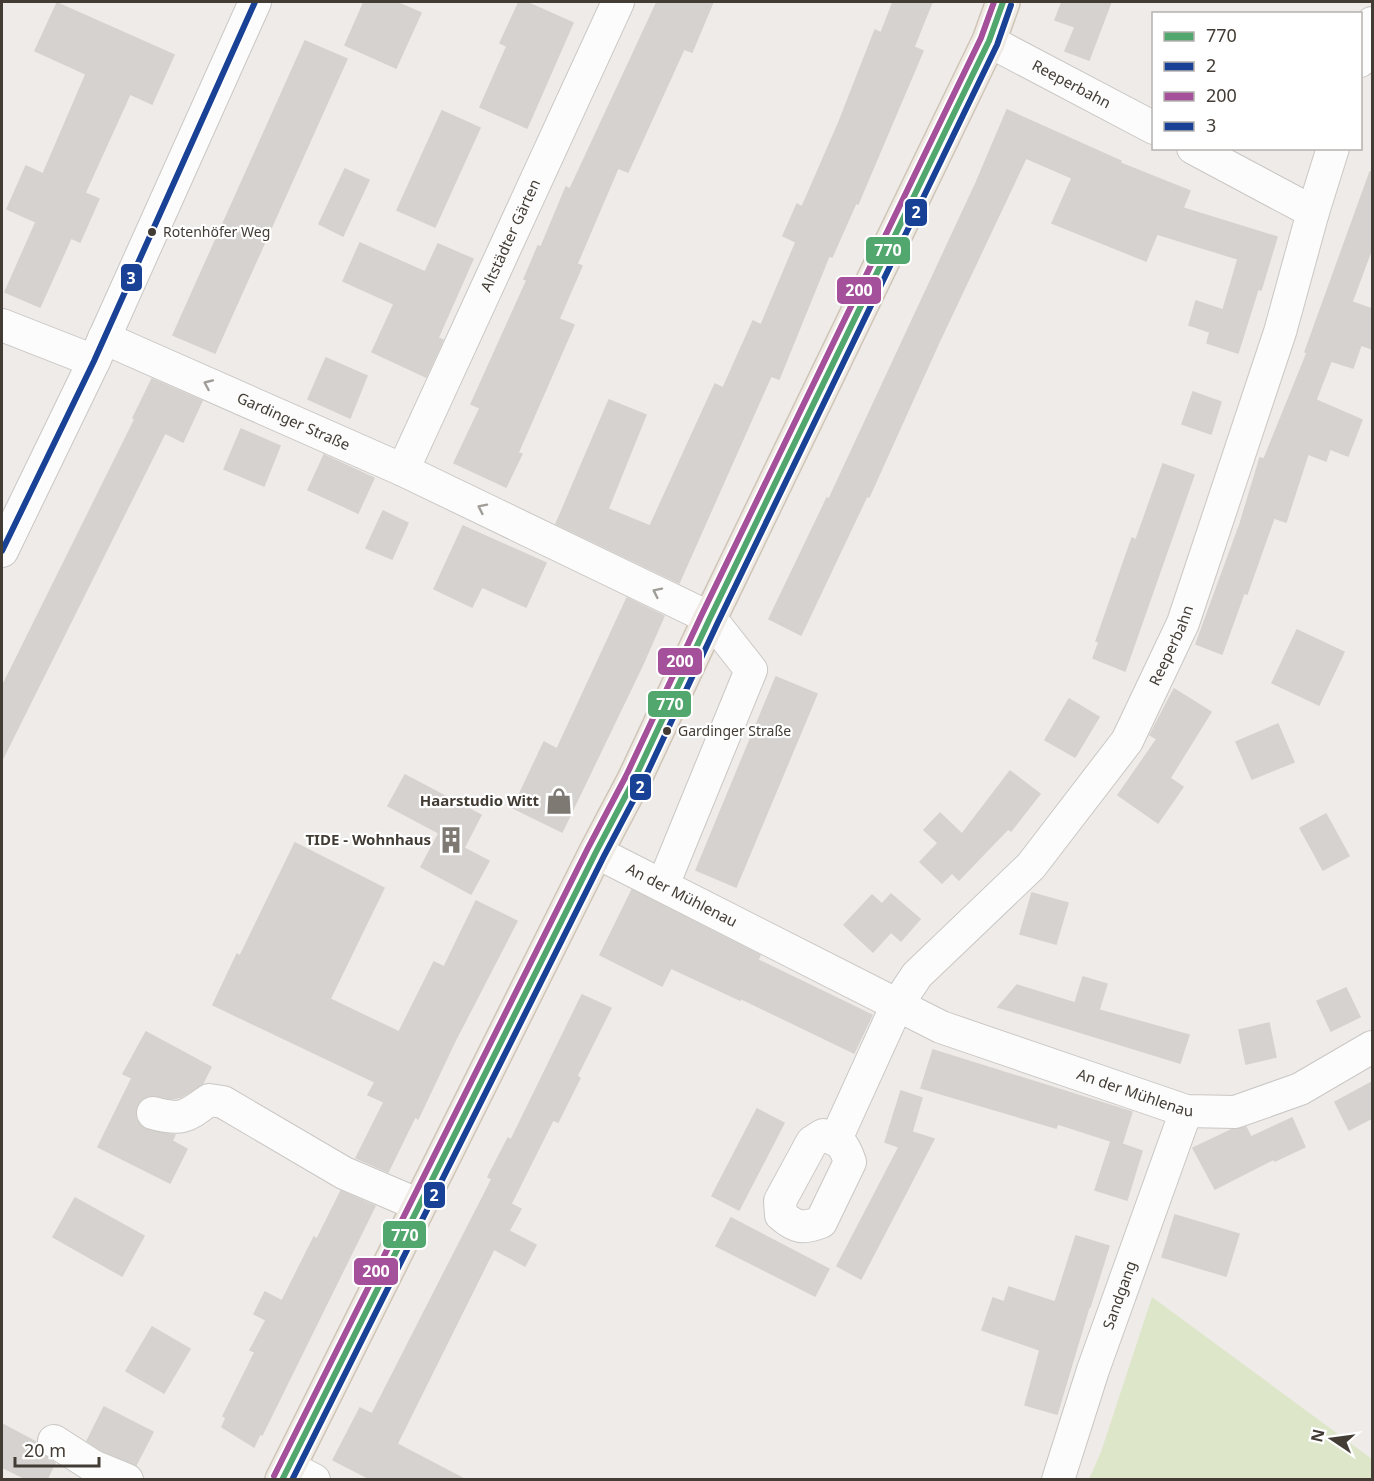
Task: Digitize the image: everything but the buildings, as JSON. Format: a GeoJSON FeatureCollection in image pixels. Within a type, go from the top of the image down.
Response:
{"type":"FeatureCollection","features":[{"type":"Feature","properties":{"kind":"main road"},"geometry":{"type":"LineString","coordinates":[[295,1475],[419,1205],[634,780],[989,41],[1003,2]]}},
{"type":"Feature","properties":{"kind":"street"},"geometry":{"type":"LineString","coordinates":[[2,551],[99,350],[255,2]]}},
{"type":"Feature","properties":{"kind":"street","name":"Altstädter Gärten"},"geometry":{"type":"LineString","coordinates":[[403,470],[618,2]]}},
{"type":"Feature","properties":{"kind":"street"},"geometry":{"type":"LineString","coordinates":[[1362,55],[1372,23]]}},
{"type":"Feature","properties":{"kind":"street","name":"Reeperbahn"},"geometry":{"type":"LineString","coordinates":[[989,41],[1152,127]]}},
{"type":"Feature","properties":{"kind":"street"},"geometry":{"type":"LineString","coordinates":[[1197,150],[1313,212]]}},
{"type":"Feature","properties":{"kind":"street","name":"Reeperbahn"},"geometry":{"type":"LineString","coordinates":[[897,1005],[917,975],[1031,866],[1127,741],[1183,623],[1280,332],[1332,150]]}},
{"type":"Feature","properties":{"kind":"street","name":"Gardinger Straße"},"geometry":{"type":"LineString","coordinates":[[2,325],[99,350],[403,470],[710,618]]}},
{"type":"Feature","properties":{"kind":"street"},"geometry":{"type":"LineString","coordinates":[[663,885],[751,670],[710,618]]}},
{"type":"Feature","properties":{"kind":"street","name":"An der Mühlenau"},"geometry":{"type":"LineString","coordinates":[[596,852],[941,1027],[1186,1111],[1235,1112],[1300,1089],[1372,1047]]}},
{"type":"Feature","properties":{"kind":"street"},"geometry":{"type":"LineString","coordinates":[[836,1139],[897,1005]]}},
{"type":"Feature","properties":{"kind":"street"},"geometry":{"type":"LineString","coordinates":[[153,1113],[172,1118],[189,1115],[209,1100],[223,1102],[344,1173],[419,1205]]}},
{"type":"Feature","properties":{"kind":"street","name":"Sandgang"},"geometry":{"type":"LineString","coordinates":[[1058,1479],[1093,1370],[1186,1111]]}},
{"type":"Feature","properties":{"kind":"street"},"geometry":{"type":"LineString","coordinates":[[54,1441],[93,1466],[127,1479]]}},
{"type":"Feature","properties":{"kind":"green space"},"geometry":{"type":"Polygon","coordinates":[[[1152,1297],[1372,1459],[1372,1479],[1089,1479],[1101,1452],[1152,1297]]]}},
{"type":"Feature","properties":{"kind":"transit line","name":"3"},"geometry":{"type":"LineString","coordinates":[[2,551],[94,361],[255,2]]}},
{"type":"Feature","properties":{"kind":"transit line","name":"200"},"geometry":{"type":"LineString","coordinates":[[274,1476],[626,776],[981,38],[994,2]]}},
{"type":"Feature","properties":{"kind":"transit line","name":"770"},"geometry":{"type":"LineString","coordinates":[[282,1480],[634,780],[989,41],[1003,2]]}},
{"type":"Feature","properties":{"kind":"transit line","name":"2"},"geometry":{"type":"LineString","coordinates":[[292,1480],[642,784],[997,45],[1011,5]]}},
{"type":"Feature","properties":{"kind":"place","name":"Rotenhöfer Weg"},"geometry":{"type":"Point","coordinates":[152,232]}},
{"type":"Feature","properties":{"kind":"place","name":"Gardinger Straße"},"geometry":{"type":"Point","coordinates":[667,731]}},
{"type":"Feature","properties":{"kind":"place","name":"Haarstudio Witt"},"geometry":{"type":"Point","coordinates":[559,801]}},
{"type":"Feature","properties":{"kind":"place","name":"TIDE - Wohnhaus"},"geometry":{"type":"Point","coordinates":[451,840]}}]}
